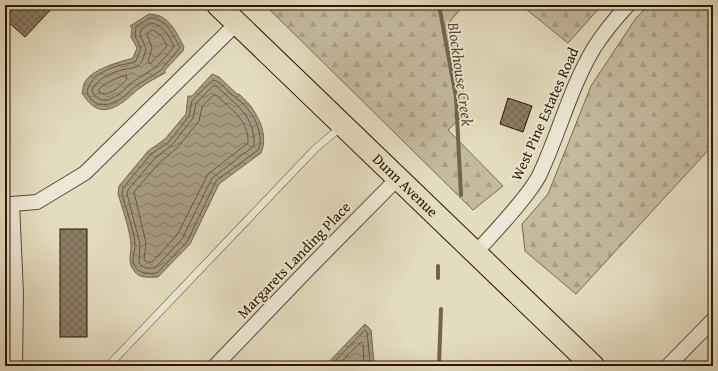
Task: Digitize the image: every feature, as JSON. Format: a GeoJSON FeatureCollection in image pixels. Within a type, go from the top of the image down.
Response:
{"type":"FeatureCollection","features":[{"type":"Feature","properties":{"kind":"main road","name":"Dunn Avenue"},"geometry":{"type":"LineString","coordinates":[[218,5],[593,366]]}},
{"type":"Feature","properties":{"kind":"street","name":"West Pine Estates Road"},"geometry":{"type":"LineString","coordinates":[[476,253],[529,191],[538,177],[552,147],[578,80],[594,48],[608,27],[628,5]]}},
{"type":"Feature","properties":{"kind":"street"},"geometry":{"type":"LineString","coordinates":[[15,366],[16,294],[9,204],[37,202],[85,173],[237,24]]}},
{"type":"Feature","properties":{"kind":"street","name":"Margarets Landing Place"},"geometry":{"type":"LineString","coordinates":[[215,366],[398,178]]}},
{"type":"Feature","properties":{"kind":"street"},"geometry":{"type":"LineString","coordinates":[[668,366],[713,320]]}},
{"type":"Feature","properties":{"kind":"lane"},"geometry":{"type":"LineString","coordinates":[[108,366],[315,149],[343,125]]}},
{"type":"Feature","properties":{"kind":"green space"},"geometry":{"type":"Polygon","coordinates":[[[265,5],[464,5],[450,21],[467,112],[448,130],[503,186],[473,210],[265,5]]]}},
{"type":"Feature","properties":{"kind":"green space"},"geometry":{"type":"Polygon","coordinates":[[[521,5],[602,5],[568,43],[521,5]]]}},
{"type":"Feature","properties":{"kind":"green space"},"geometry":{"type":"Polygon","coordinates":[[[649,5],[713,5],[713,145],[576,294],[525,251],[522,224],[548,194],[591,86],[636,18],[649,5]]]}},
{"type":"Feature","properties":{"kind":"water"},"geometry":{"type":"Polygon","coordinates":[[[149,14],[162,17],[167,20],[184,47],[183,51],[165,70],[165,73],[143,86],[117,106],[105,110],[95,107],[82,93],[84,84],[92,74],[99,70],[133,58],[137,48],[131,37],[132,28],[130,26],[149,14]]]}},
{"type":"Feature","properties":{"kind":"water"},"geometry":{"type":"Polygon","coordinates":[[[212,74],[219,77],[237,94],[239,94],[253,109],[263,131],[263,148],[261,153],[219,184],[190,244],[158,277],[140,276],[133,269],[130,262],[130,234],[118,194],[119,186],[148,151],[165,139],[186,114],[188,96],[192,96],[212,74]]]}},
{"type":"Feature","properties":{"kind":"water"},"geometry":{"type":"Polygon","coordinates":[[[365,324],[371,330],[374,363],[372,366],[325,366],[365,324]]]}},
{"type":"Feature","properties":{"kind":"building"},"geometry":{"type":"Polygon","coordinates":[[[5,5],[55,5],[25,37],[5,19],[5,5]]]}},
{"type":"Feature","properties":{"kind":"building"},"geometry":{"type":"Polygon","coordinates":[[[508,98],[532,106],[523,132],[500,124],[508,98]]]}},
{"type":"Feature","properties":{"kind":"building"},"geometry":{"type":"Polygon","coordinates":[[[60,229],[87,229],[87,337],[60,337],[60,229]]]}},
{"type":"Feature","properties":{"kind":"waterway","name":"Blockhouse Creek"},"geometry":{"type":"LineString","coordinates":[[439,5],[456,97],[461,195]]}},
{"type":"Feature","properties":{"kind":"waterway","name":"Blockhouse Creek"},"geometry":{"type":"LineString","coordinates":[[438,266],[438,278]]}},
{"type":"Feature","properties":{"kind":"waterway","name":"Blockhouse Creek"},"geometry":{"type":"LineString","coordinates":[[439,366],[441,309]]}}]}
